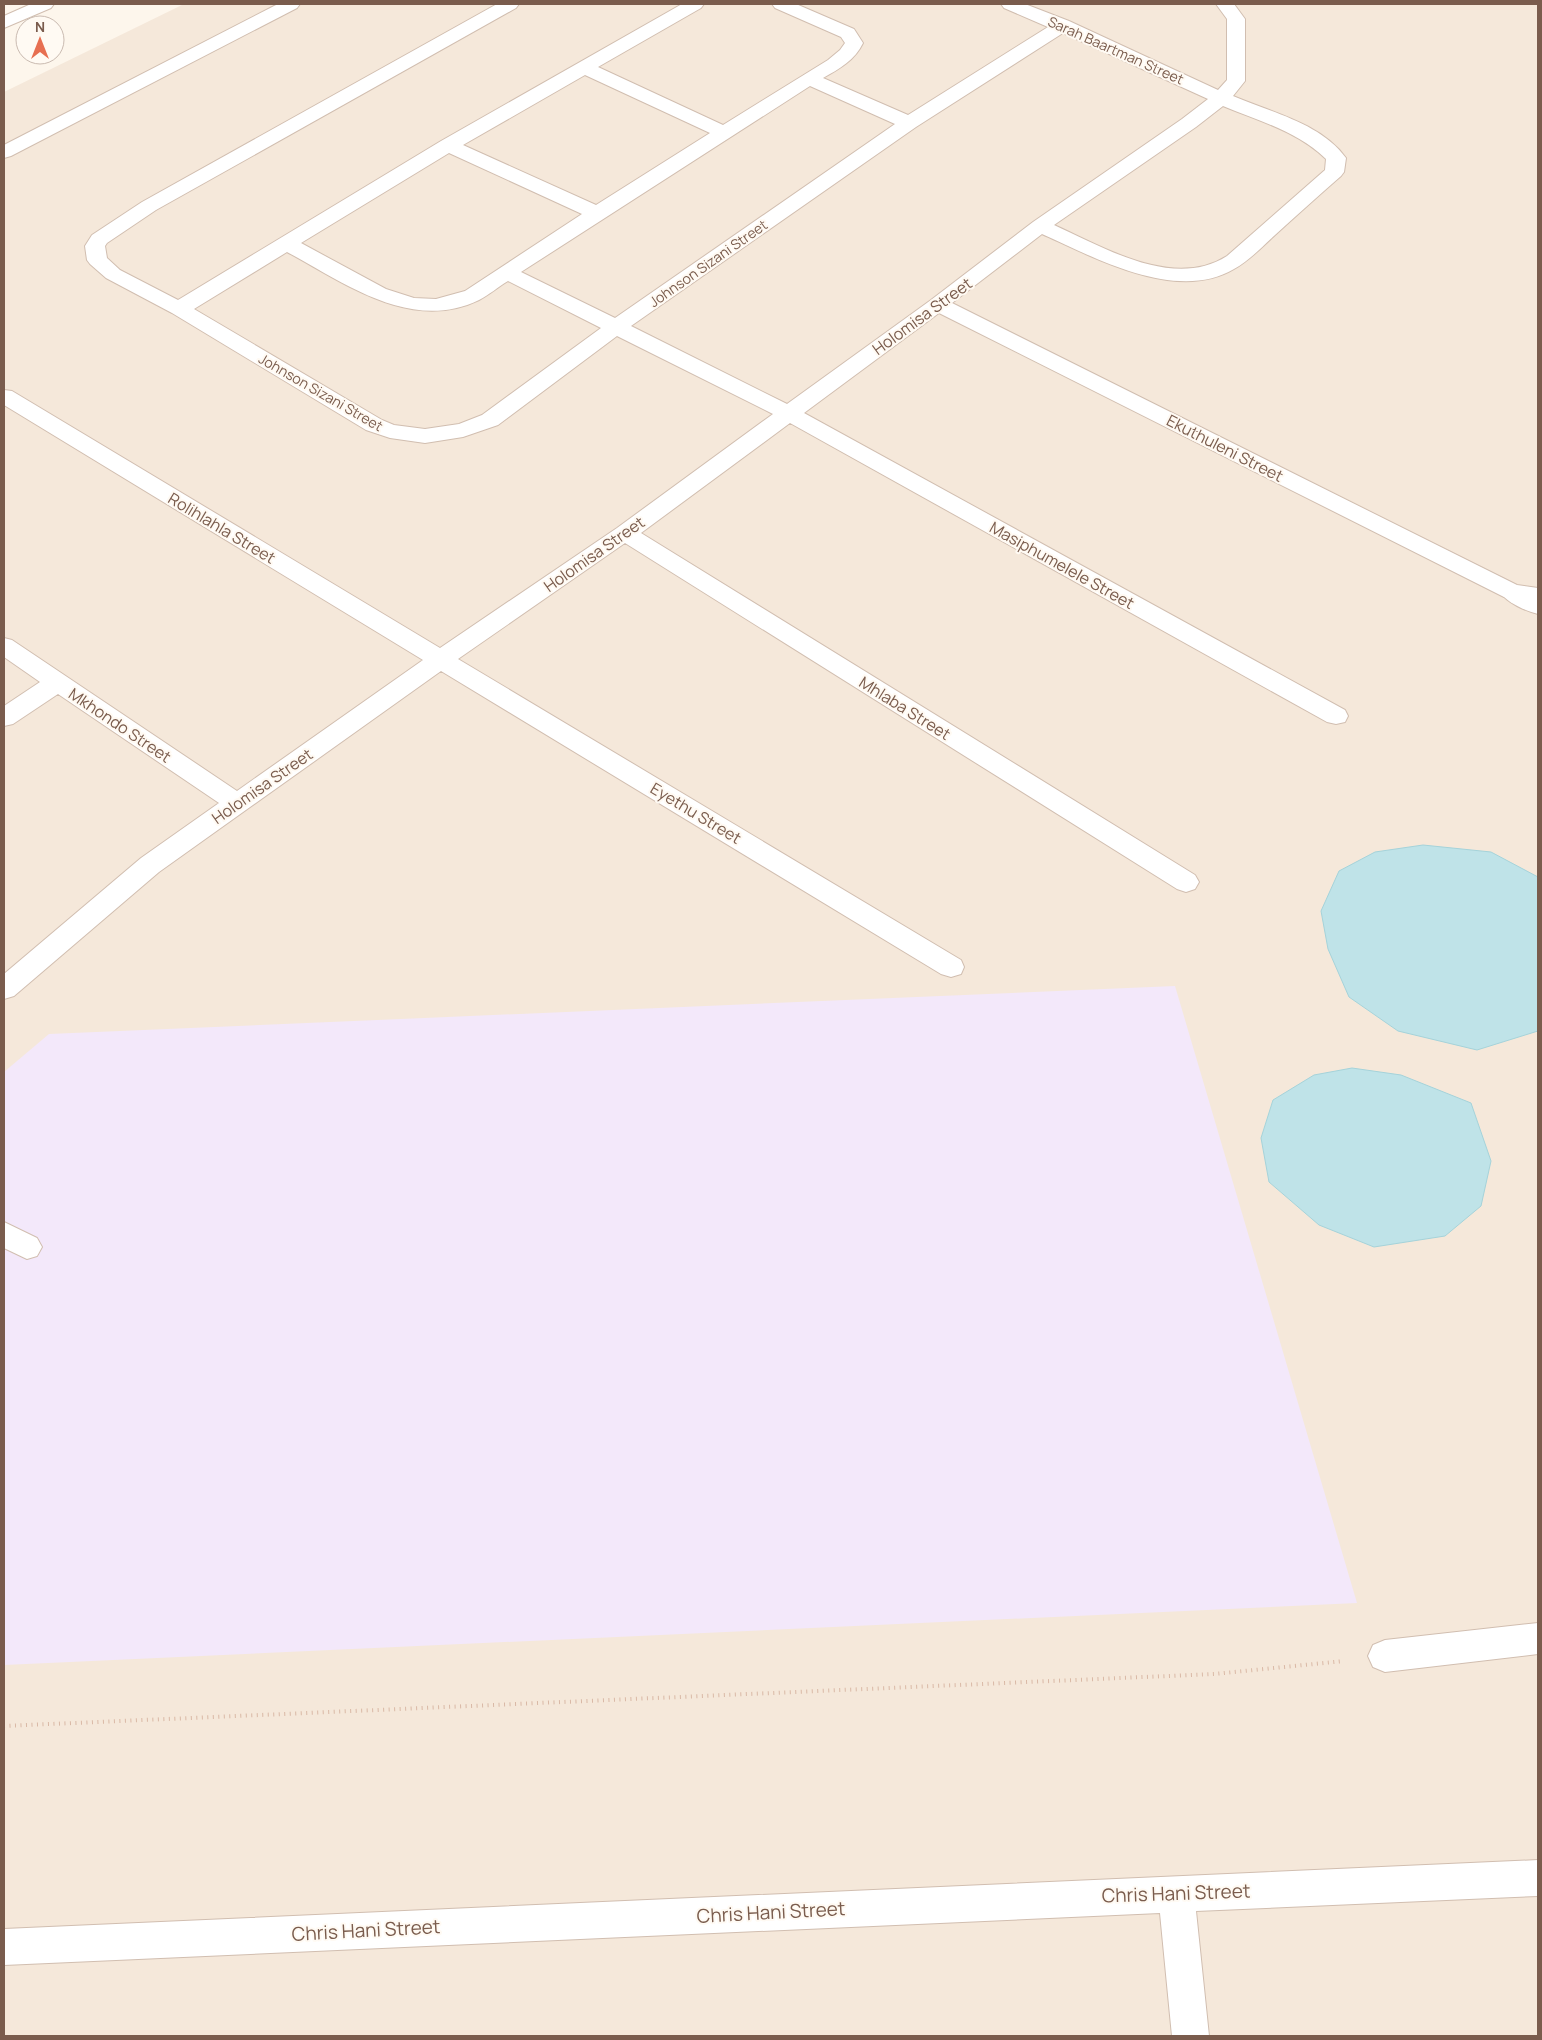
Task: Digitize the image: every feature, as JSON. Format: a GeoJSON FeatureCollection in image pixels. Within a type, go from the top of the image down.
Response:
{"type":"FeatureCollection","features":[{"type":"Feature","properties":{"kind":"street"},"geometry":{"type":"LineString","coordinates":[[4,23],[44,4]]}},
{"type":"Feature","properties":{"kind":"street"},"geometry":{"type":"LineString","coordinates":[[4,152],[291,4]]}},
{"type":"Feature","properties":{"kind":"street","name":"Johnson Sizani Street"},"geometry":{"type":"LineString","coordinates":[[510,4],[149,206],[99,240],[95,246],[94,253],[97,260],[102,266],[374,424],[390,431],[411,436],[443,434],[463,430],[490,420],[617,326],[908,123],[1062,25]]}},
{"type":"Feature","properties":{"kind":"street"},"geometry":{"type":"LineString","coordinates":[[179,309],[448,145],[695,4]]}},
{"type":"Feature","properties":{"kind":"street"},"geometry":{"type":"LineString","coordinates":[[286,244],[379,293],[421,306],[440,306],[472,295],[723,132],[842,58],[852,48],[854,43],[848,33],[781,4]]}},
{"type":"Feature","properties":{"kind":"street","name":"Sarah Baartman Street"},"geometry":{"type":"LineString","coordinates":[[1010,4],[1062,25],[1221,98],[1297,128],[1317,140],[1336,158],[1334,172],[1239,257],[1220,268],[1198,274],[1176,274],[1148,270],[1124,262],[1040,226]]}},
{"type":"Feature","properties":{"kind":"street","name":"Holomisa Street"},"geometry":{"type":"LineString","coordinates":[[4,989],[150,865],[441,659],[625,534],[938,304],[1040,226],[1189,123],[1221,98],[1236,81],[1236,20],[1225,4]]}},
{"type":"Feature","properties":{"kind":"street"},"geometry":{"type":"LineString","coordinates":[[583,67],[723,132]]}},
{"type":"Feature","properties":{"kind":"street"},"geometry":{"type":"LineString","coordinates":[[809,79],[908,123]]}},
{"type":"Feature","properties":{"kind":"street"},"geometry":{"type":"LineString","coordinates":[[448,145],[597,213]]}},
{"type":"Feature","properties":{"kind":"street","name":"Masiphumelele Street"},"geometry":{"type":"LineString","coordinates":[[508,273],[788,413],[1336,716]]}},
{"type":"Feature","properties":{"kind":"street","name":"Ekuthuleni Street"},"geometry":{"type":"LineString","coordinates":[[938,304],[1538,606]]}},
{"type":"Feature","properties":{"kind":"street","name":"Rolihlahla Street"},"geometry":{"type":"LineString","coordinates":[[4,396],[441,659]]}},
{"type":"Feature","properties":{"kind":"street","name":"Mhlaba Street"},"geometry":{"type":"LineString","coordinates":[[625,534],[1186,882]]}},
{"type":"Feature","properties":{"kind":"street"},"geometry":{"type":"LineString","coordinates":[[1512,592],[1538,596]]}},
{"type":"Feature","properties":{"kind":"street","name":"Mkhondo Street"},"geometry":{"type":"LineString","coordinates":[[4,646],[237,803]]}},
{"type":"Feature","properties":{"kind":"street","name":"Eyethu Street"},"geometry":{"type":"LineString","coordinates":[[441,659],[951,967]]}},
{"type":"Feature","properties":{"kind":"street"},"geometry":{"type":"LineString","coordinates":[[4,718],[58,682]]}},
{"type":"Feature","properties":{"kind":"street"},"geometry":{"type":"LineString","coordinates":[[1385,1656],[1538,1638]]}},
{"type":"Feature","properties":{"kind":"street","name":"Chris Hani Street"},"geometry":{"type":"LineString","coordinates":[[4,1947],[1538,1878]]}},
{"type":"Feature","properties":{"kind":"street"},"geometry":{"type":"LineString","coordinates":[[1176,1893],[1191,2036]]}},
{"type":"Feature","properties":{"kind":"path"},"geometry":{"type":"LineString","coordinates":[[4,1726],[1214,1674],[1385,1656]]}},
{"type":"Feature","properties":{"kind":"shaded area"},"geometry":{"type":"Polygon","coordinates":[[[184,4],[1538,4],[1538,2036],[4,2036],[4,92],[59,65],[65,65],[65,62],[184,4]]]}},
{"type":"Feature","properties":{"kind":"shaded area"},"geometry":{"type":"Polygon","coordinates":[[[1175,986],[1357,1603],[4,1665],[4,1072],[49,1034],[1175,986]]]}},
{"type":"Feature","properties":{"kind":"water"},"geometry":{"type":"Polygon","coordinates":[[[1423,845],[1491,852],[1538,877],[1538,1031],[1477,1050],[1398,1031],[1349,997],[1328,949],[1321,911],[1339,871],[1375,852],[1423,845]]]}},
{"type":"Feature","properties":{"kind":"water"},"geometry":{"type":"Polygon","coordinates":[[[1352,1068],[1401,1075],[1471,1103],[1491,1161],[1481,1206],[1445,1236],[1374,1247],[1319,1225],[1269,1182],[1261,1138],[1273,1100],[1314,1075],[1352,1068]]]}}]}
